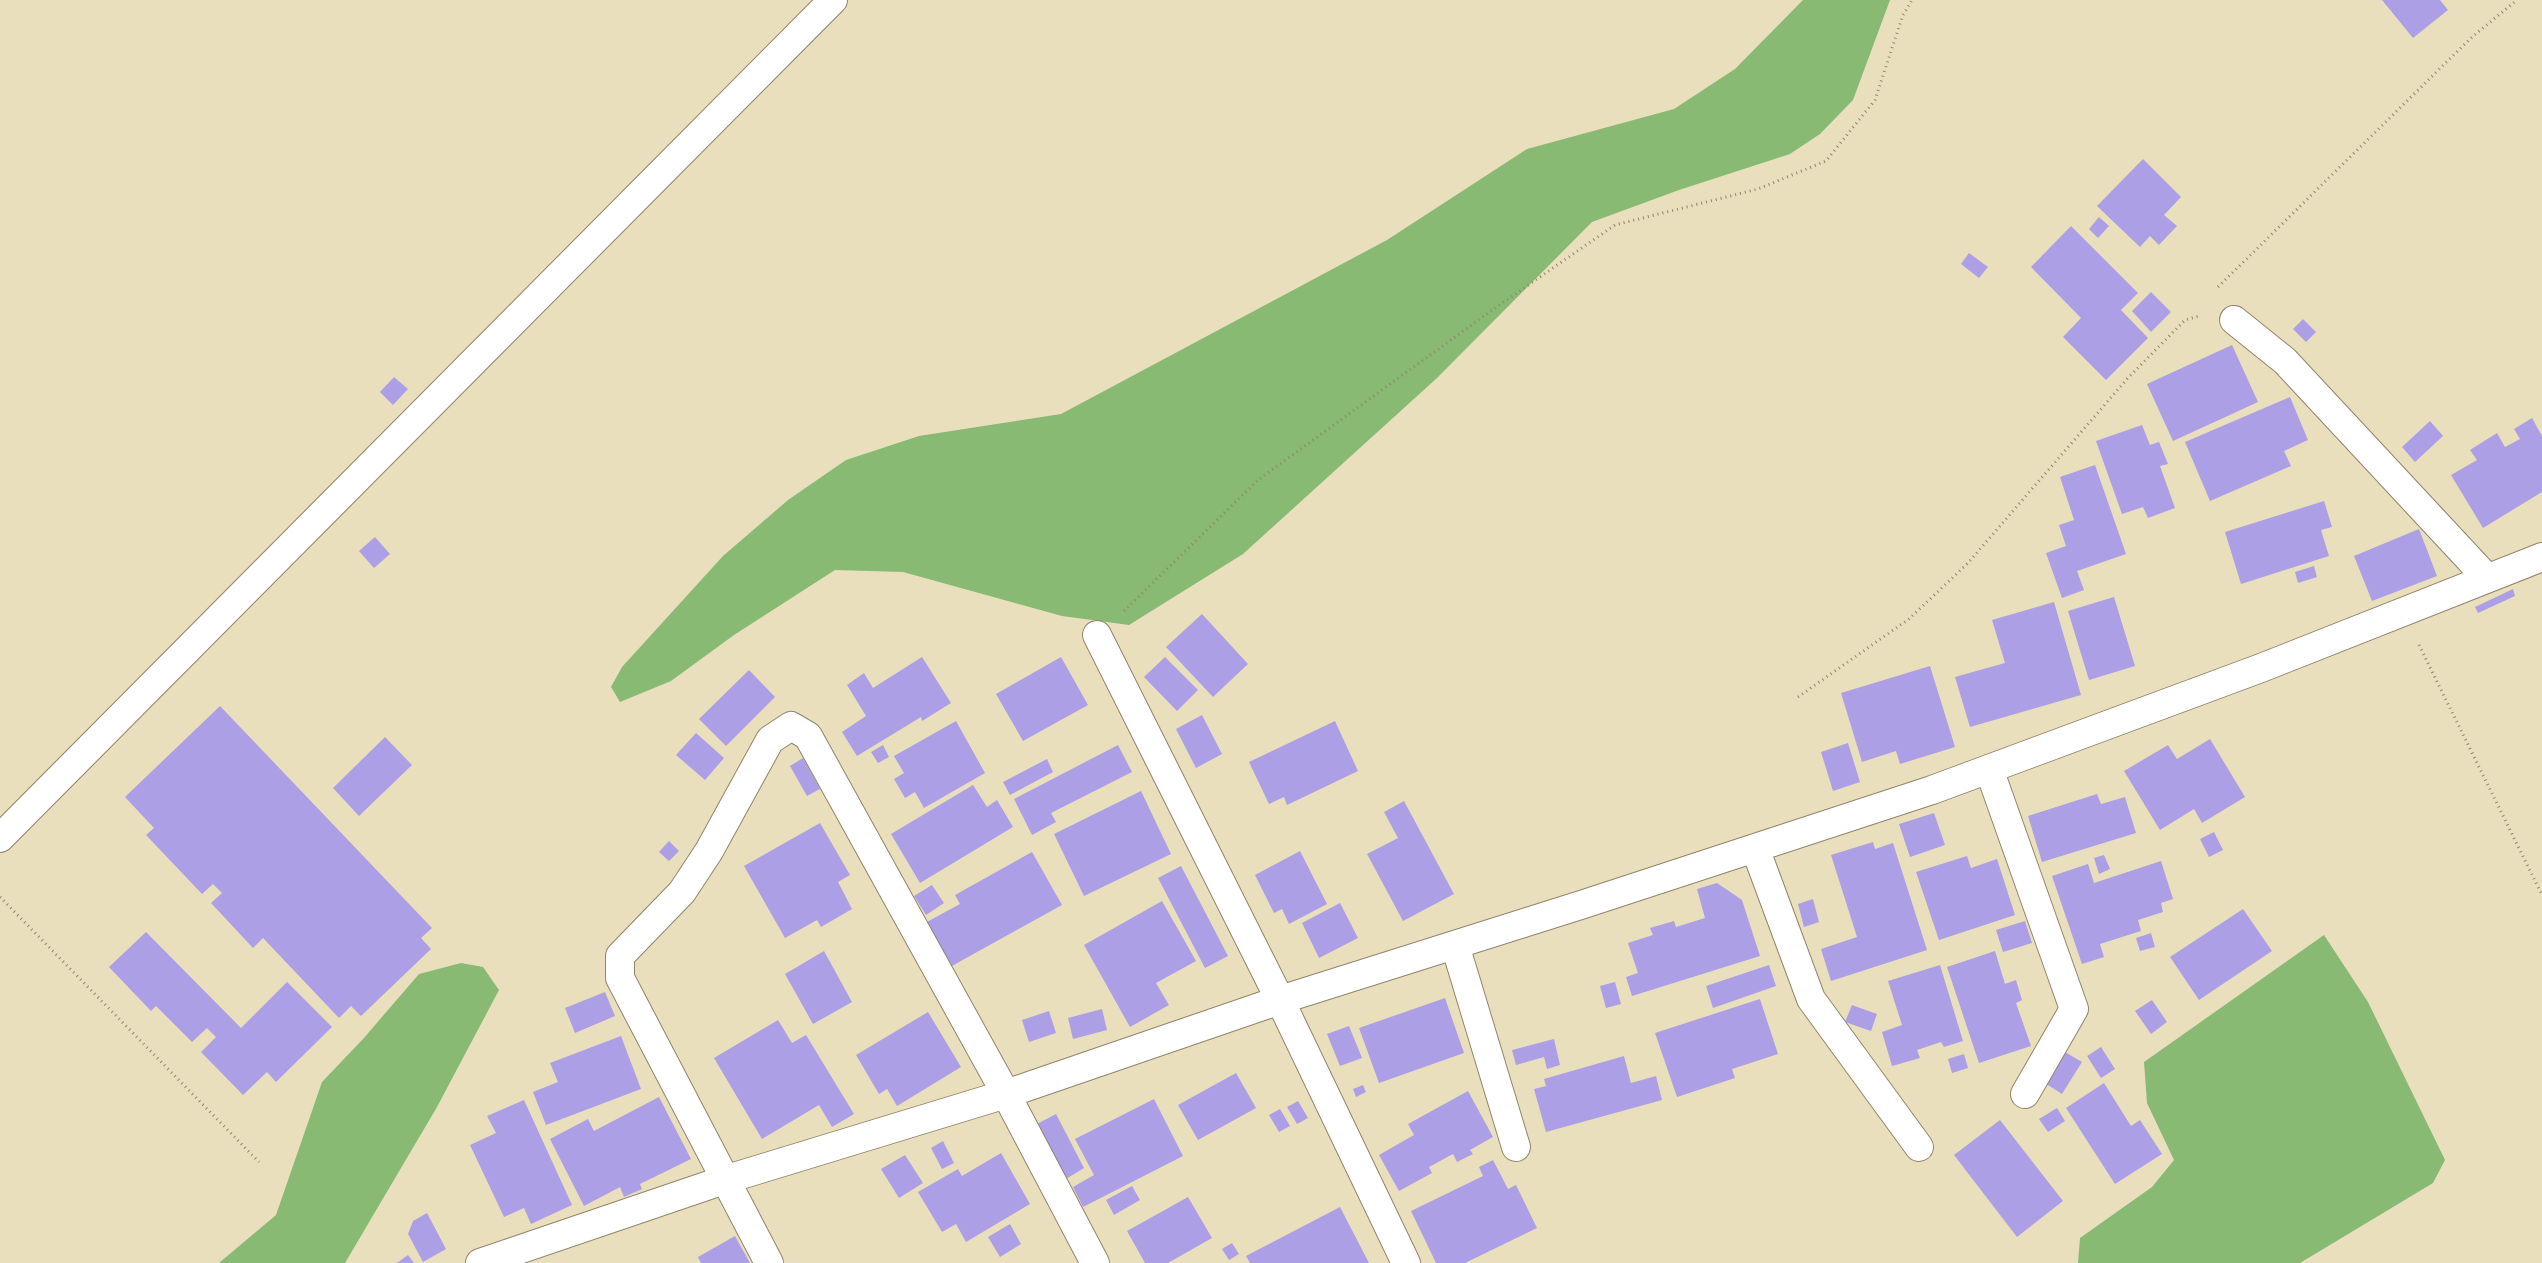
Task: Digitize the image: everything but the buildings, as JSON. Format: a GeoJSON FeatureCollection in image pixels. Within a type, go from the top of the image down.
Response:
{"type":"FeatureCollection","features":[{"type":"Feature","properties":{"kind":"street"},"geometry":{"type":"LineString","coordinates":[[0,838],[833,0]]}},
{"type":"Feature","properties":{"kind":"street"},"geometry":{"type":"LineString","coordinates":[[2222,316],[2285,361],[2487,578]]}},
{"type":"Feature","properties":{"kind":"street"},"geometry":{"type":"LineString","coordinates":[[480,1263],[724,1180],[1006,1094],[1280,1000],[1755,848],[1989,769],[2261,668],[2402,610],[2542,557]]}},
{"type":"Feature","properties":{"kind":"street"},"geometry":{"type":"LineString","coordinates":[[1097,635],[1280,1000],[1406,1263]]}},
{"type":"Feature","properties":{"kind":"street"},"geometry":{"type":"LineString","coordinates":[[769,1263],[620,978],[620,956],[682,892],[709,851],[770,740],[791,726],[808,736],[1006,1094],[1095,1263]]}},
{"type":"Feature","properties":{"kind":"street"},"geometry":{"type":"LineString","coordinates":[[1989,769],[2074,1009],[2025,1094]]}},
{"type":"Feature","properties":{"kind":"street"},"geometry":{"type":"LineString","coordinates":[[1755,848],[1811,999],[1919,1146]]}},
{"type":"Feature","properties":{"kind":"street"},"geometry":{"type":"LineString","coordinates":[[1455,945],[1516,1147]]}},
{"type":"Feature","properties":{"kind":"path"},"geometry":{"type":"LineString","coordinates":[[1097,635],[1258,480],[1488,313],[1615,225],[1758,189],[1826,160],[1875,100],[1904,15],[1912,0]]}},
{"type":"Feature","properties":{"kind":"path"},"geometry":{"type":"LineString","coordinates":[[1798,697],[1909,619],[1968,563],[2127,379],[2185,320],[2222,316],[2213,292],[2472,37],[2517,0]]}},
{"type":"Feature","properties":{"kind":"path"},"geometry":{"type":"LineString","coordinates":[[2402,610],[2542,895]]}},
{"type":"Feature","properties":{"kind":"path"},"geometry":{"type":"LineString","coordinates":[[0,898],[259,1162]]}},
{"type":"Feature","properties":{"kind":"green space"},"geometry":{"type":"Polygon","coordinates":[[[1803,0],[1890,0],[1853,100],[1820,134],[1790,154],[1679,190],[1592,222],[1437,378],[1243,554],[1129,625],[1062,616],[903,572],[835,570],[734,635],[671,681],[620,702],[611,687],[622,667],[723,556],[788,500],[846,460],[919,436],[1061,414],[1387,240],[1527,149],[1674,109],[1735,69],[1803,0]]]}},
{"type":"Feature","properties":{"kind":"green space"},"geometry":{"type":"Polygon","coordinates":[[[2324,935],[2368,1002],[2445,1160],[2433,1183],[2300,1263],[2078,1263],[2080,1238],[2152,1187],[2174,1160],[2147,1103],[2144,1062],[2324,935]]]}},
{"type":"Feature","properties":{"kind":"green space"},"geometry":{"type":"Polygon","coordinates":[[[461,963],[483,967],[499,990],[437,1107],[345,1263],[219,1263],[276,1215],[322,1082],[363,1039],[419,974],[461,963]]]}}]}
